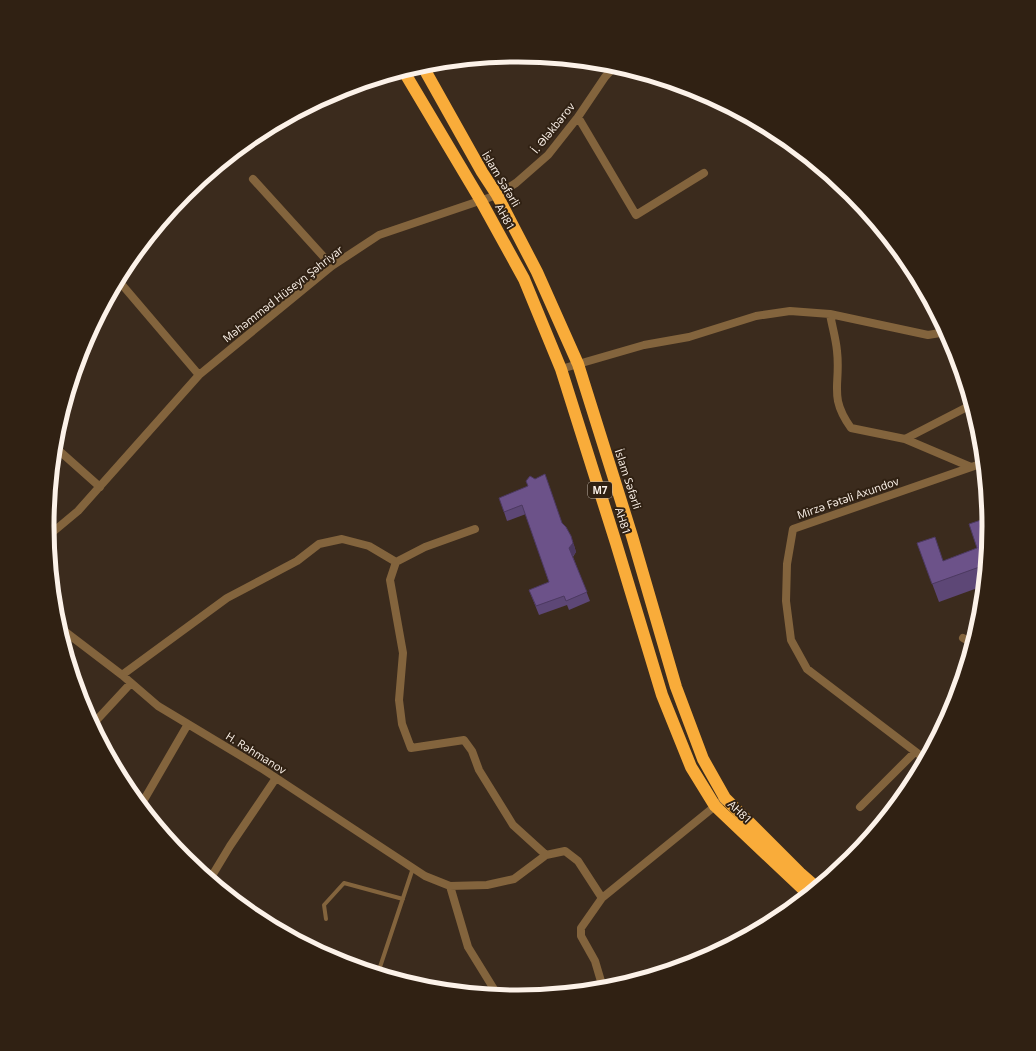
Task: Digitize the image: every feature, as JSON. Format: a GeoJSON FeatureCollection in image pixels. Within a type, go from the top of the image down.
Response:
{"type":"FeatureCollection","features":[{"type":"Feature","properties":{"kind":"highway","name":"İslam Səfərli"},"geometry":{"type":"LineString","coordinates":[[425,70],[482,172],[497,194],[537,272],[578,364],[632,536],[676,688],[703,759],[725,798],[800,874],[812,884]]}},
{"type":"Feature","properties":{"kind":"highway","name":"AH81"},"geometry":{"type":"LineString","coordinates":[[406,75],[481,201],[524,279],[561,370],[662,695],[691,768],[715,806],[804,890]]}},
{"type":"Feature","properties":{"kind":"street","name":"İ. Ələkbərov"},"geometry":{"type":"LineString","coordinates":[[497,194],[516,183],[548,155],[578,117],[611,70]]}},
{"type":"Feature","properties":{"kind":"street"},"geometry":{"type":"LineString","coordinates":[[578,117],[636,214],[704,173]]}},
{"type":"Feature","properties":{"kind":"street"},"geometry":{"type":"LineString","coordinates":[[253,179],[332,266]]}},
{"type":"Feature","properties":{"kind":"street","name":"Məhəmməd Hüseyn Şəhriyar"},"geometry":{"type":"LineString","coordinates":[[54,531],[78,511],[199,375],[332,266],[379,235],[481,201],[497,194]]}},
{"type":"Feature","properties":{"kind":"street"},"geometry":{"type":"LineString","coordinates":[[122,284],[199,375]]}},
{"type":"Feature","properties":{"kind":"street"},"geometry":{"type":"LineString","coordinates":[[561,370],[644,345],[689,337],[756,316],[790,312],[830,314],[928,335],[940,333]]}},
{"type":"Feature","properties":{"kind":"street"},"geometry":{"type":"LineString","coordinates":[[830,314],[837,352],[836,400],[842,416],[851,428],[905,439],[971,467]]}},
{"type":"Feature","properties":{"kind":"street"},"geometry":{"type":"LineString","coordinates":[[905,439],[957,410],[966,407]]}},
{"type":"Feature","properties":{"kind":"street"},"geometry":{"type":"LineString","coordinates":[[60,452],[100,487]]}},
{"type":"Feature","properties":{"kind":"street","name":"Mirzə Fətəli Axundov"},"geometry":{"type":"LineString","coordinates":[[921,756],[807,669],[792,640],[786,601],[787,564],[793,529],[978,465]]}},
{"type":"Feature","properties":{"kind":"street"},"geometry":{"type":"LineString","coordinates":[[476,529],[425,547],[396,562],[390,580],[403,653],[399,700],[402,724],[411,748],[464,740],[472,751],[479,770],[513,825],[546,855]]}},
{"type":"Feature","properties":{"kind":"street"},"geometry":{"type":"LineString","coordinates":[[122,675],[227,598],[297,562],[319,544],[342,539],[369,546],[396,562]]}},
{"type":"Feature","properties":{"kind":"street","name":"H. Rəhmanov"},"geometry":{"type":"LineString","coordinates":[[67,633],[122,675],[158,706],[276,778],[425,876],[450,886]]}},
{"type":"Feature","properties":{"kind":"street"},"geometry":{"type":"LineString","coordinates":[[963,638],[967,640]]}},
{"type":"Feature","properties":{"kind":"street"},"geometry":{"type":"LineString","coordinates":[[97,720],[131,683]]}},
{"type":"Feature","properties":{"kind":"street"},"geometry":{"type":"LineString","coordinates":[[144,800],[188,724]]}},
{"type":"Feature","properties":{"kind":"street"},"geometry":{"type":"LineString","coordinates":[[860,807],[915,752]]}},
{"type":"Feature","properties":{"kind":"street"},"geometry":{"type":"LineString","coordinates":[[213,875],[276,778]]}},
{"type":"Feature","properties":{"kind":"street"},"geometry":{"type":"LineString","coordinates":[[601,982],[595,961],[581,936],[581,928],[602,898],[725,798]]}},
{"type":"Feature","properties":{"kind":"street"},"geometry":{"type":"LineString","coordinates":[[494,989],[468,947],[450,886],[487,885],[514,879],[546,855],[565,851],[578,862],[602,898]]}},
{"type":"Feature","properties":{"kind":"lane"},"geometry":{"type":"LineString","coordinates":[[380,968],[413,868]]}},
{"type":"Feature","properties":{"kind":"lane"},"geometry":{"type":"LineString","coordinates":[[326,919],[324,905],[344,883],[403,899]]}},
{"type":"Feature","properties":{"kind":"building"},"geometry":{"type":"Polygon","coordinates":[[[545,474],[562,523],[571,536],[573,543],[569,548],[587,592],[566,601],[564,596],[536,606],[529,590],[549,582],[522,505],[504,512],[499,498],[528,486],[526,481],[530,476],[535,479],[545,474]]]}},
{"type":"Feature","properties":{"kind":"building"},"geometry":{"type":"Polygon","coordinates":[[[982,520],[980,567],[932,584],[917,543],[935,537],[943,561],[977,548],[969,524],[982,520]]]}}]}
